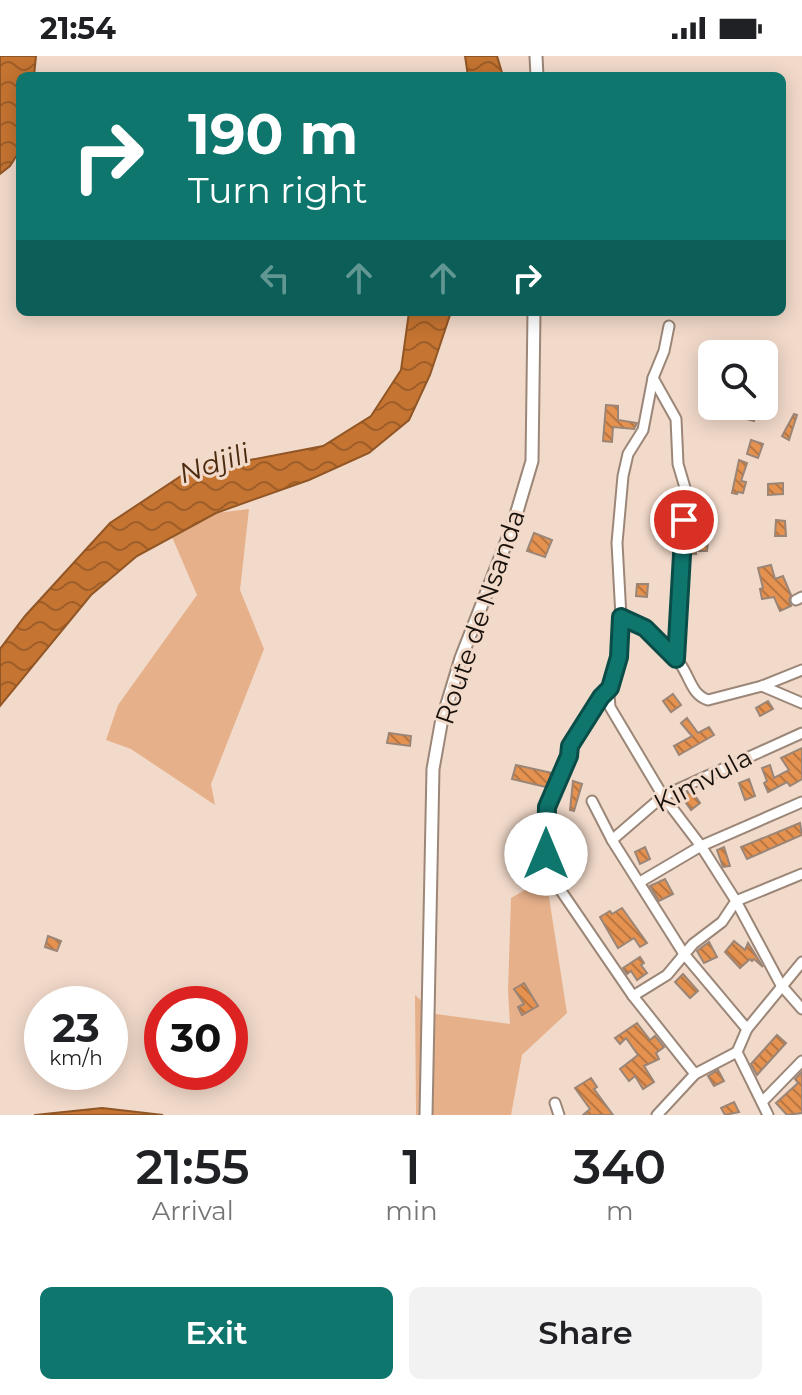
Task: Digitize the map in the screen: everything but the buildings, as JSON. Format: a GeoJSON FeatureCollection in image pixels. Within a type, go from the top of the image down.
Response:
{"type":"FeatureCollection","features":[{"type":"Feature","properties":{"kind":"street","name":"Route de Nsanda"},"geometry":{"type":"LineString","coordinates":[[426,1115],[433,769],[441,724],[461,658],[508,538],[532,461],[534,316]]}},
{"type":"Feature","properties":{"kind":"street"},"geometry":{"type":"LineString","coordinates":[[669,326],[664,351],[653,378],[643,430],[628,454],[623,476],[617,543],[621,617],[619,657],[610,688],[610,707],[663,796],[701,846],[736,901],[781,985],[802,1009]]}},
{"type":"Feature","properties":{"kind":"street"},"geometry":{"type":"LineString","coordinates":[[653,378],[676,419],[678,464],[686,491],[676,659]]}},
{"type":"Feature","properties":{"kind":"street"},"geometry":{"type":"LineString","coordinates":[[621,617],[645,628],[676,659],[696,694],[708,700],[762,686],[802,670]]}},
{"type":"Feature","properties":{"kind":"street"},"geometry":{"type":"LineString","coordinates":[[762,686],[802,703]]}},
{"type":"Feature","properties":{"kind":"street"},"geometry":{"type":"LineString","coordinates":[[610,688],[570,746],[569,756],[547,807],[546,854],[555,882],[633,996],[695,1074]]}},
{"type":"Feature","properties":{"kind":"street","name":"Kimvula"},"geometry":{"type":"LineString","coordinates":[[612,840],[663,796],[752,753],[802,733]]}},
{"type":"Feature","properties":{"kind":"street"},"geometry":{"type":"LineString","coordinates":[[592,801],[612,840],[684,954],[747,1029]]}},
{"type":"Feature","properties":{"kind":"street"},"geometry":{"type":"LineString","coordinates":[[640,882],[701,846],[802,802]]}},
{"type":"Feature","properties":{"kind":"street"},"geometry":{"type":"LineString","coordinates":[[633,996],[667,975],[684,954],[722,922],[736,901],[802,874]]}},
{"type":"Feature","properties":{"kind":"street"},"geometry":{"type":"LineString","coordinates":[[657,1115],[695,1074],[737,1052],[747,1029],[802,962]]}},
{"type":"Feature","properties":{"kind":"street"},"geometry":{"type":"LineString","coordinates":[[737,1052],[768,1115]]}},
{"type":"Feature","properties":{"kind":"street"},"geometry":{"type":"LineString","coordinates":[[762,1102],[802,1061]]}},
{"type":"Feature","properties":{"kind":"street"},"geometry":{"type":"LineString","coordinates":[[555,1103],[559,1115]]}},
{"type":"Feature","properties":{"kind":"shaded area"},"geometry":{"type":"Polygon","coordinates":[[[249,509],[240,590],[264,649],[211,784],[215,805],[131,749],[106,740],[118,705],[197,595],[172,537],[216,513],[249,509]]]}},
{"type":"Feature","properties":{"kind":"shaded area"},"geometry":{"type":"Polygon","coordinates":[[[546,878],[567,1013],[522,1055],[511,1115],[416,1115],[415,995],[436,1014],[510,1024],[511,898],[546,878]]]}},
{"type":"Feature","properties":{"kind":"water"},"geometry":{"type":"Polygon","coordinates":[[[0,56],[36,56],[34,72],[16,72],[16,156],[0,174],[0,56]]]}},
{"type":"Feature","properties":{"kind":"water"},"geometry":{"type":"Polygon","coordinates":[[[465,56],[497,56],[502,72],[467,72],[465,56]]]}},
{"type":"Feature","properties":{"kind":"water"},"geometry":{"type":"Polygon","coordinates":[[[408,316],[450,316],[430,375],[409,420],[369,453],[309,480],[216,513],[137,556],[91,595],[0,706],[0,649],[25,616],[110,523],[187,472],[323,446],[371,416],[401,370],[408,316]]]}},
{"type":"Feature","properties":{"kind":"water"},"geometry":{"type":"Polygon","coordinates":[[[102,1108],[163,1115],[35,1115],[102,1108]]]}},
{"type":"Feature","properties":{"kind":"route"},"geometry":{"type":"LineString","coordinates":[[546,854],[547,807],[569,756],[570,746],[614,680],[619,657],[621,617],[645,628],[676,659],[684,520]]}},
{"type":"Feature","properties":{"kind":"water label","name":"Ndjili"},"geometry":{"type":"Point","coordinates":[214,463]}}]}
